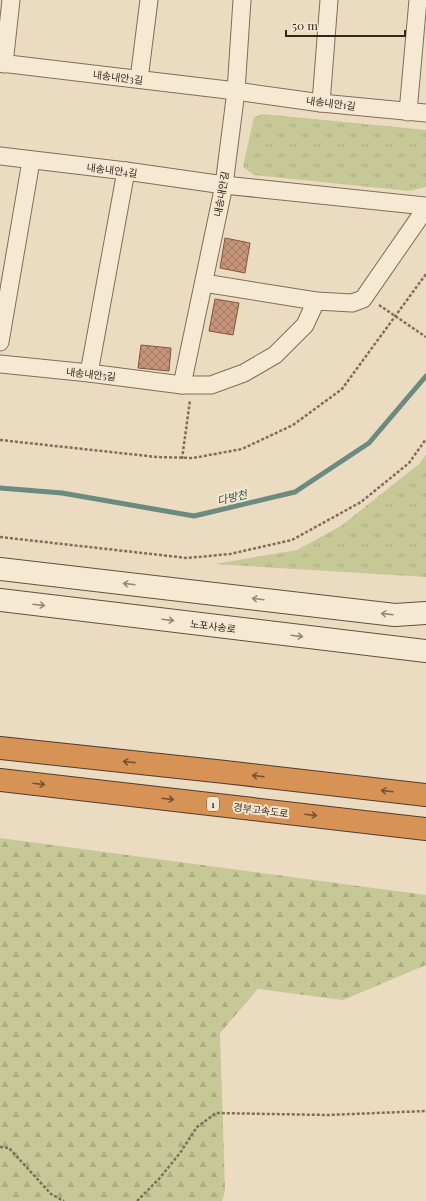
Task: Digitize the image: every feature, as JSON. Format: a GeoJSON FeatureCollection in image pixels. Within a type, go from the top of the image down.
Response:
{"type":"FeatureCollection","features":[{"type":"Feature","properties":{"kind":"highway"},"geometry":{"type":"LineString","coordinates":[[0,748],[426,795]]}},
{"type":"Feature","properties":{"kind":"highway","name":"경부고속도로"},"geometry":{"type":"LineString","coordinates":[[0,780],[426,829]]}},
{"type":"Feature","properties":{"kind":"main road"},"geometry":{"type":"LineString","coordinates":[[0,569],[395,615],[426,613]]}},
{"type":"Feature","properties":{"kind":"main road","name":"노포사송로"},"geometry":{"type":"LineString","coordinates":[[0,600],[426,651]]}},
{"type":"Feature","properties":{"kind":"street"},"geometry":{"type":"LineString","coordinates":[[2,63],[11,0]]}},
{"type":"Feature","properties":{"kind":"street"},"geometry":{"type":"LineString","coordinates":[[139,80],[149,0]]}},
{"type":"Feature","properties":{"kind":"street","name":"내송내안길"},"geometry":{"type":"LineString","coordinates":[[187,385],[204,283],[224,185],[236,91],[242,0]]}},
{"type":"Feature","properties":{"kind":"street"},"geometry":{"type":"LineString","coordinates":[[321,103],[329,0]]}},
{"type":"Feature","properties":{"kind":"street"},"geometry":{"type":"LineString","coordinates":[[408,112],[418,0]]}},
{"type":"Feature","properties":{"kind":"street","name":"내송내안3길"},"geometry":{"type":"LineString","coordinates":[[2,63],[236,91]]}},
{"type":"Feature","properties":{"kind":"street","name":"내송내안1길"},"geometry":{"type":"LineString","coordinates":[[236,91],[321,103],[426,113]]}},
{"type":"Feature","properties":{"kind":"street","name":"내송내안4길"},"geometry":{"type":"LineString","coordinates":[[0,156],[31,161],[126,171],[224,185],[426,207]]}},
{"type":"Feature","properties":{"kind":"street"},"geometry":{"type":"LineString","coordinates":[[0,342],[31,161]]}},
{"type":"Feature","properties":{"kind":"street"},"geometry":{"type":"LineString","coordinates":[[89,373],[126,171]]}},
{"type":"Feature","properties":{"kind":"street"},"geometry":{"type":"LineString","coordinates":[[204,283],[316,301],[352,303],[363,299],[426,207]]}},
{"type":"Feature","properties":{"kind":"street","name":"내송내안5길"},"geometry":{"type":"LineString","coordinates":[[0,364],[187,385],[211,384],[244,373],[275,355],[305,325],[316,301]]}},
{"type":"Feature","properties":{"kind":"path"},"geometry":{"type":"LineString","coordinates":[[0,440],[182,459],[242,449],[293,425],[342,390],[426,274]]}},
{"type":"Feature","properties":{"kind":"path"},"geometry":{"type":"LineString","coordinates":[[365,296],[426,337]]}},
{"type":"Feature","properties":{"kind":"path"},"geometry":{"type":"LineString","coordinates":[[182,459],[187,385]]}},
{"type":"Feature","properties":{"kind":"path"},"geometry":{"type":"LineString","coordinates":[[0,537],[187,558],[230,554],[284,542],[292,540],[361,502],[409,463],[426,439]]}},
{"type":"Feature","properties":{"kind":"path"},"geometry":{"type":"LineString","coordinates":[[137,1201],[159,1179],[180,1153],[197,1127],[216,1113],[327,1115],[426,1111]]}},
{"type":"Feature","properties":{"kind":"path"},"geometry":{"type":"LineString","coordinates":[[0,1147],[9,1148],[51,1194],[64,1201]]}},
{"type":"Feature","properties":{"kind":"green space"},"geometry":{"type":"Polygon","coordinates":[[[263,114],[426,130],[426,187],[409,191],[254,175],[243,167],[254,117],[263,114]]]}},
{"type":"Feature","properties":{"kind":"green space"},"geometry":{"type":"Polygon","coordinates":[[[426,455],[426,577],[215,564],[297,550],[341,526],[419,464],[426,455]]]}},
{"type":"Feature","properties":{"kind":"green space"},"geometry":{"type":"Polygon","coordinates":[[[0,838],[426,895],[426,965],[343,1000],[258,989],[220,1033],[225,1191],[222,1201],[0,1201],[0,838]]]}},
{"type":"Feature","properties":{"kind":"building"},"geometry":{"type":"Polygon","coordinates":[[[225,238],[250,243],[245,273],[220,268],[225,238]]]}},
{"type":"Feature","properties":{"kind":"building"},"geometry":{"type":"Polygon","coordinates":[[[215,299],[239,303],[233,335],[209,331],[215,299]]]}},
{"type":"Feature","properties":{"kind":"building"},"geometry":{"type":"Polygon","coordinates":[[[141,345],[171,348],[169,371],[138,368],[141,345]]]}},
{"type":"Feature","properties":{"kind":"waterway","name":"다방천"},"geometry":{"type":"LineString","coordinates":[[0,488],[62,493],[194,516],[295,492],[369,443],[426,376]]}}]}
